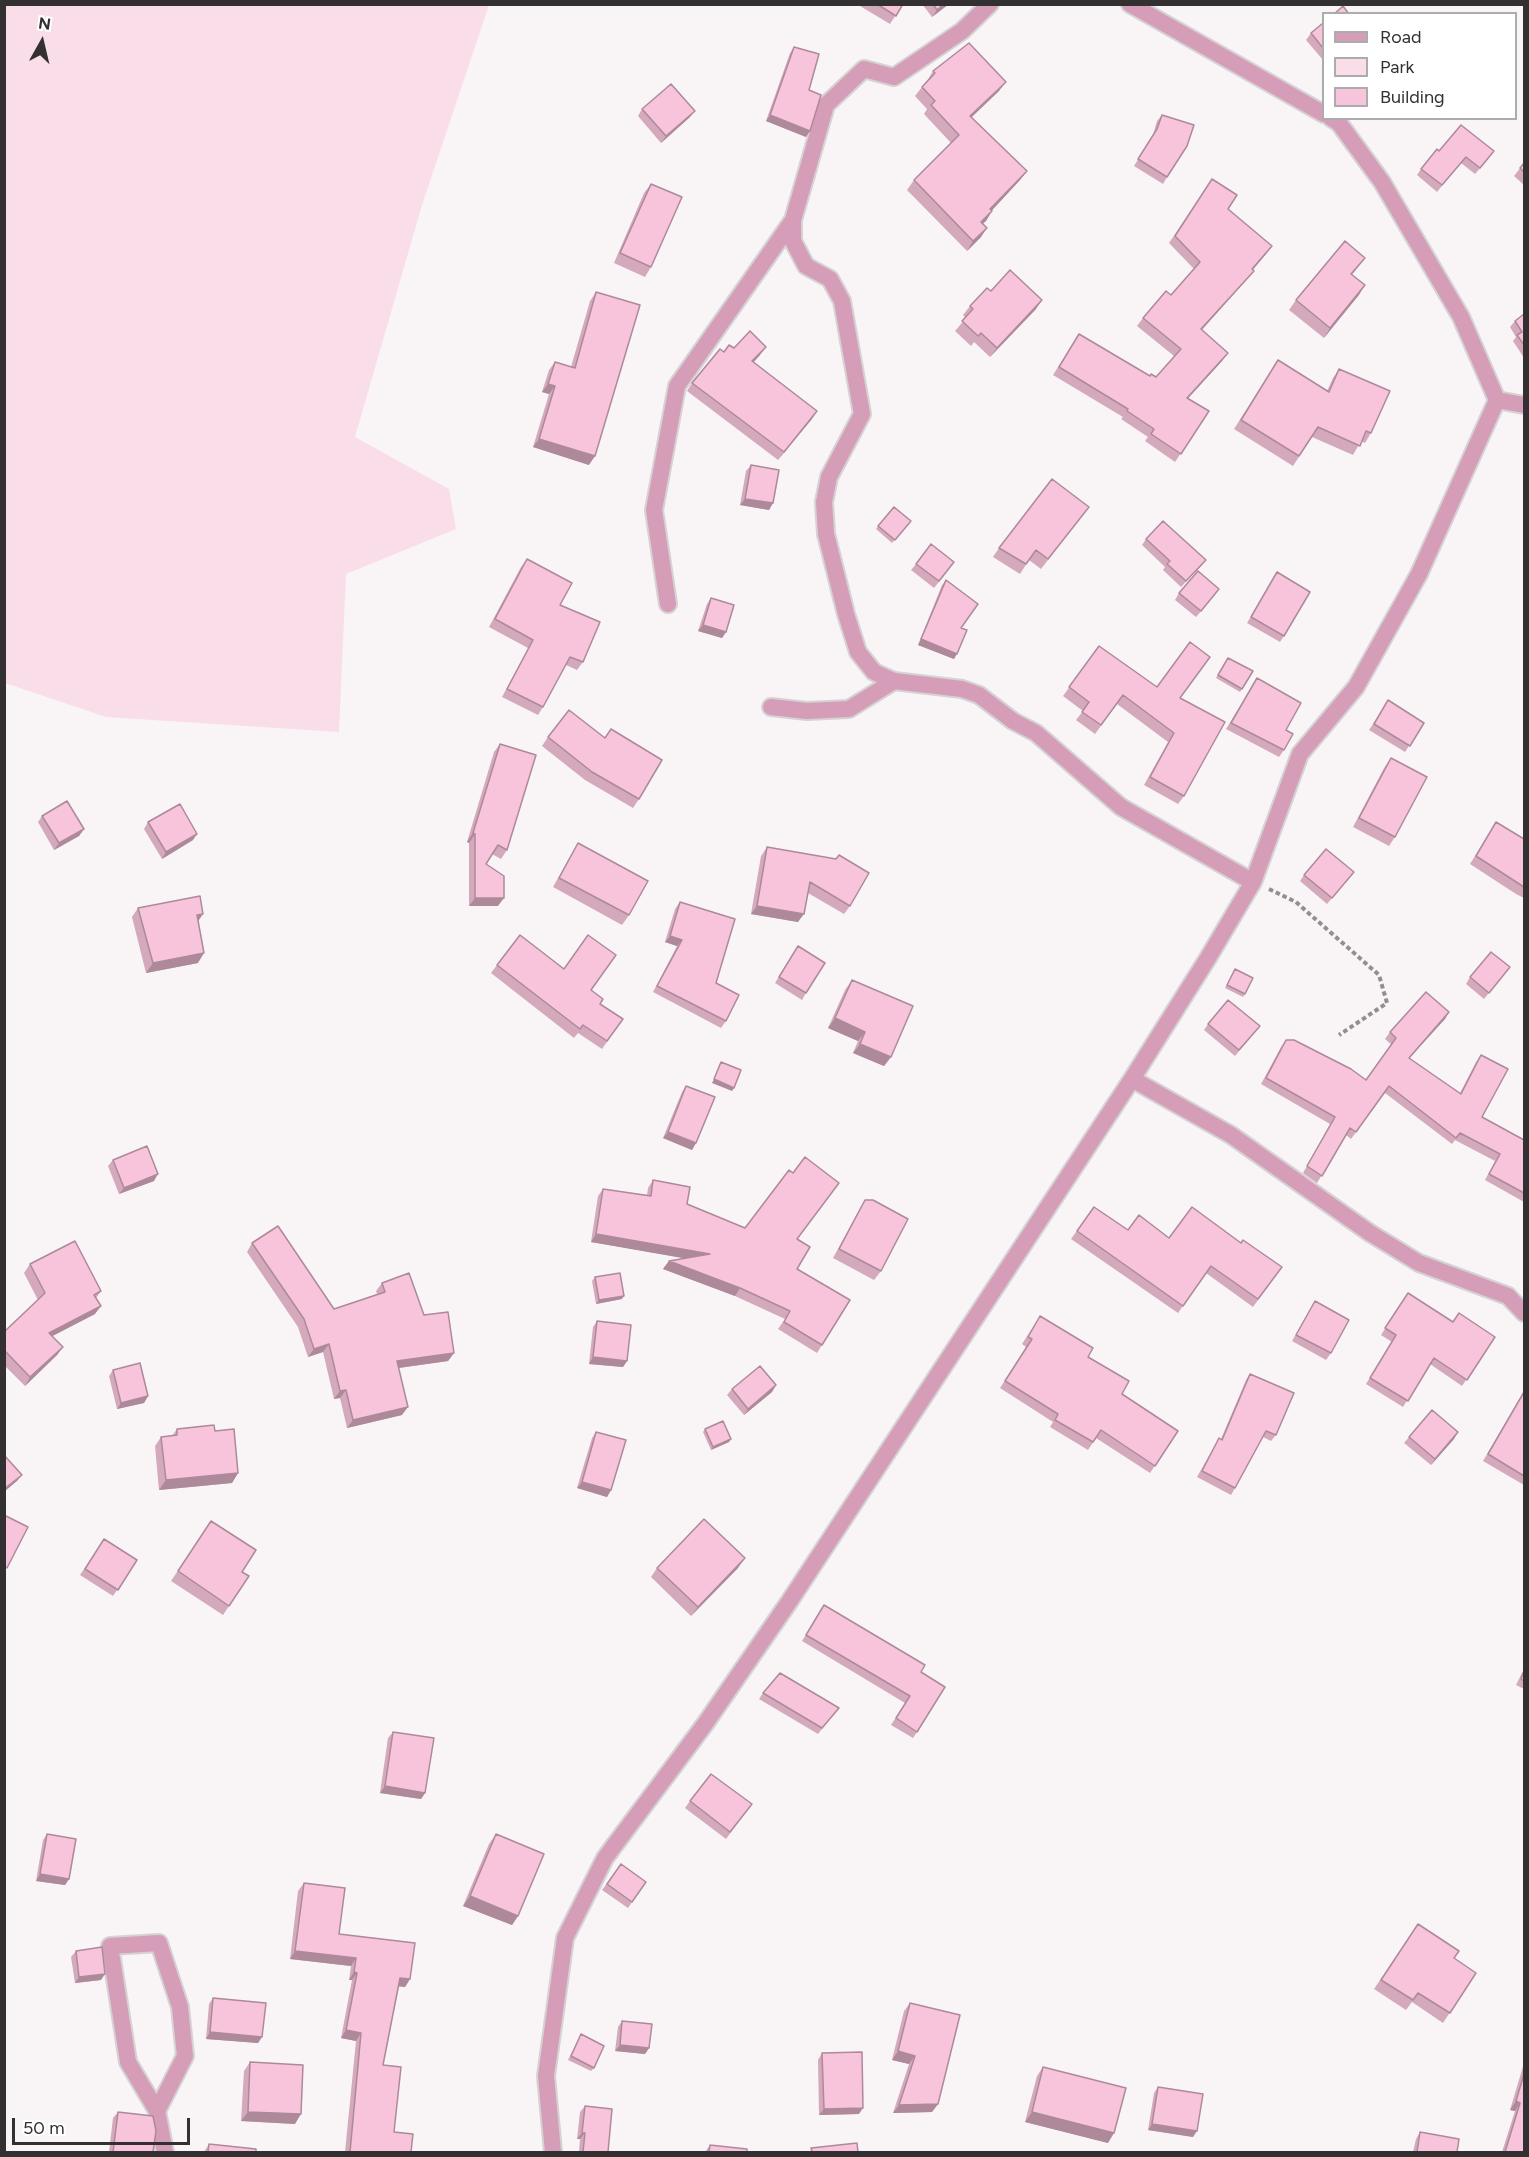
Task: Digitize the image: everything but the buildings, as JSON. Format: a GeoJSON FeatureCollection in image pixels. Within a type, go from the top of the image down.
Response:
{"type":"FeatureCollection","features":[{"type":"Feature","properties":{"kind":"street"},"geometry":{"type":"LineString","coordinates":[[990,4],[962,31],[894,77],[864,69],[826,105],[793,220],[793,241],[806,266],[831,279],[842,301],[862,414],[829,477],[824,502],[828,544],[858,652],[874,672],[894,681],[962,689],[979,695],[1013,721],[1036,733],[1120,807],[1253,882]]}},
{"type":"Feature","properties":{"kind":"street"},"geometry":{"type":"LineString","coordinates":[[1130,4],[1322,113]]}},
{"type":"Feature","properties":{"kind":"street"},"geometry":{"type":"LineString","coordinates":[[553,2152],[546,2076],[566,1938],[605,1858],[705,1724],[789,1602],[1132,1079],[1253,882],[1300,754],[1356,687],[1419,574],[1497,400],[1461,317],[1382,182],[1334,120]]}},
{"type":"Feature","properties":{"kind":"street"},"geometry":{"type":"LineString","coordinates":[[668,604],[654,510],[677,386],[793,220]]}},
{"type":"Feature","properties":{"kind":"street"},"geometry":{"type":"LineString","coordinates":[[1497,400],[1524,405]]}},
{"type":"Feature","properties":{"kind":"street"},"geometry":{"type":"LineString","coordinates":[[771,707],[807,711],[849,709],[894,681]]}},
{"type":"Feature","properties":{"kind":"street"},"geometry":{"type":"LineString","coordinates":[[1132,1079],[1231,1135],[1370,1233],[1419,1263],[1516,1295],[1524,1313]]}},
{"type":"Feature","properties":{"kind":"street"},"geometry":{"type":"LineString","coordinates":[[157,2111],[185,2056],[180,2007],[159,1943],[110,1946],[128,2062],[157,2111],[165,2152]]}},
{"type":"Feature","properties":{"kind":"path"},"geometry":{"type":"LineString","coordinates":[[1253,882],[1296,902],[1379,975],[1387,1003],[1338,1035]]}},
{"type":"Feature","properties":{"kind":"green space"},"geometry":{"type":"Polygon","coordinates":[[[5,4],[489,5],[422,205],[355,437],[449,489],[456,529],[346,574],[339,732],[106,717],[5,683],[5,4]]]}}]}
